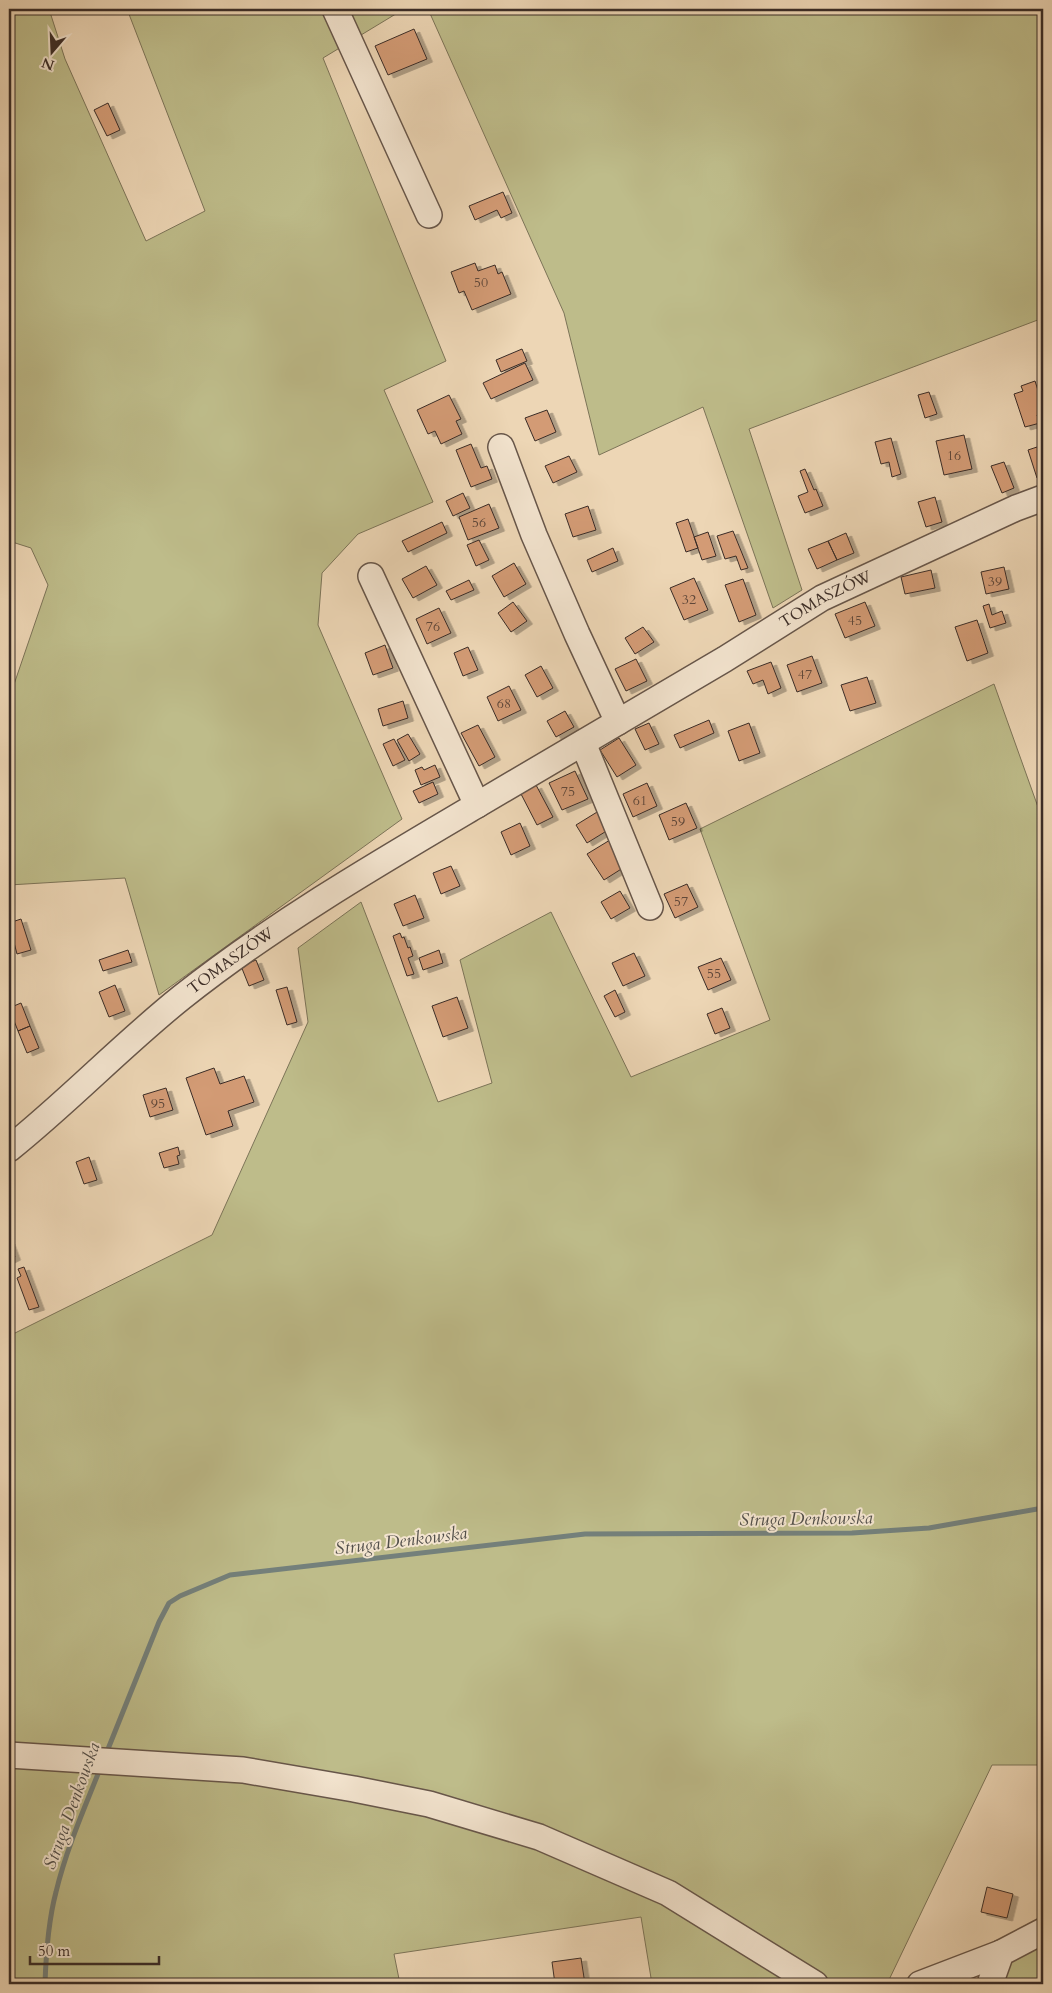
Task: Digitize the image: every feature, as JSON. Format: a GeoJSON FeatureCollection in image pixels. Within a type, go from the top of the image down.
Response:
{"type":"FeatureCollection","features":[{"type":"Feature","properties":{"kind":"street"},"geometry":{"type":"LineString","coordinates":[[335,9],[429,215]]}},
{"type":"Feature","properties":{"kind":"street"},"geometry":{"type":"LineString","coordinates":[[502,447],[534,535],[618,722]]}},
{"type":"Feature","properties":{"kind":"street","name":"TOMASZÓW"},"geometry":{"type":"LineString","coordinates":[[9,1149],[182,998],[252,945],[397,852],[725,659],[822,598],[1016,508],[1043,498]]}},
{"type":"Feature","properties":{"kind":"street"},"geometry":{"type":"LineString","coordinates":[[371,576],[477,805]]}},
{"type":"Feature","properties":{"kind":"street"},"geometry":{"type":"LineString","coordinates":[[583,743],[650,907]]}},
{"type":"Feature","properties":{"kind":"street"},"geometry":{"type":"LineString","coordinates":[[9,1755],[243,1770],[429,1804],[539,1836],[668,1893],[787,1978],[815,1984]]}},
{"type":"Feature","properties":{"kind":"street"},"geometry":{"type":"LineString","coordinates":[[920,1984],[1001,1952],[1043,1931]]}},
{"type":"Feature","properties":{"kind":"street"},"geometry":{"type":"LineString","coordinates":[[990,1984],[1001,1952]]}},
{"type":"Feature","properties":{"kind":"shaded area"},"geometry":{"type":"Polygon","coordinates":[[[9,9],[49,9],[65,59],[146,241],[205,211],[127,9],[404,9],[323,58],[446,361],[384,390],[433,502],[358,534],[322,573],[318,625],[402,819],[159,995],[125,878],[9,885],[9,699],[48,585],[31,548],[9,541],[9,9]]]}},
{"type":"Feature","properties":{"kind":"shaded area"},"geometry":{"type":"Polygon","coordinates":[[[428,9],[1043,9],[1043,318],[749,429],[802,590],[773,608],[703,407],[599,455],[564,313],[428,9]]]}},
{"type":"Feature","properties":{"kind":"shaded area"},"geometry":{"type":"Polygon","coordinates":[[[994,684],[1043,821],[1043,1765],[992,1765],[887,1984],[815,1984],[792,1972],[776,1984],[652,1984],[641,1917],[394,1954],[400,1984],[9,1984],[9,1336],[212,1235],[308,1022],[298,948],[361,902],[438,1102],[492,1083],[460,960],[551,912],[631,1077],[770,1020],[700,829],[994,684]]]}},
{"type":"Feature","properties":{"kind":"shaded area"},"geometry":{"type":"Polygon","coordinates":[[[1043,1931],[1043,1984],[990,1984],[1001,1953],[1043,1931]]]}},
{"type":"Feature","properties":{"kind":"building"},"geometry":{"type":"Polygon","coordinates":[[[414,29],[427,59],[388,75],[375,46],[414,29]]]}},
{"type":"Feature","properties":{"kind":"building"},"geometry":{"type":"Polygon","coordinates":[[[108,103],[120,130],[107,136],[94,110],[108,103]]]}},
{"type":"Feature","properties":{"kind":"building"},"geometry":{"type":"Polygon","coordinates":[[[503,192],[512,213],[501,218],[497,210],[475,220],[469,206],[503,192]]]}},
{"type":"Feature","properties":{"kind":"building"},"geometry":{"type":"Polygon","coordinates":[[[475,263],[478,271],[495,265],[498,274],[502,272],[511,294],[472,310],[464,291],[459,293],[451,272],[475,263]]]}},
{"type":"Feature","properties":{"kind":"building"},"geometry":{"type":"Polygon","coordinates":[[[522,349],[527,361],[501,372],[496,360],[522,349]]]}},
{"type":"Feature","properties":{"kind":"building"},"geometry":{"type":"Polygon","coordinates":[[[525,363],[533,380],[491,399],[483,383],[525,363]]]}},
{"type":"Feature","properties":{"kind":"building"},"geometry":{"type":"Polygon","coordinates":[[[1035,381],[1043,406],[1043,413],[1037,415],[1040,423],[1025,427],[1014,394],[1023,391],[1021,386],[1035,381]]]}},
{"type":"Feature","properties":{"kind":"building"},"geometry":{"type":"Polygon","coordinates":[[[929,392],[937,414],[925,418],[918,395],[929,392]]]}},
{"type":"Feature","properties":{"kind":"building"},"geometry":{"type":"Polygon","coordinates":[[[449,395],[461,419],[456,421],[462,434],[441,444],[435,431],[428,434],[417,410],[449,395]]]}},
{"type":"Feature","properties":{"kind":"building"},"geometry":{"type":"Polygon","coordinates":[[[547,410],[556,432],[535,441],[525,418],[547,410]]]}},
{"type":"Feature","properties":{"kind":"building"},"geometry":{"type":"Polygon","coordinates":[[[964,435],[972,469],[944,475],[936,441],[964,435]]]}},
{"type":"Feature","properties":{"kind":"building"},"geometry":{"type":"Polygon","coordinates":[[[891,438],[901,474],[892,477],[889,462],[881,464],[875,442],[891,438]]]}},
{"type":"Feature","properties":{"kind":"building"},"geometry":{"type":"Polygon","coordinates":[[[471,444],[481,468],[487,466],[492,479],[471,487],[456,450],[471,444]]]}},
{"type":"Feature","properties":{"kind":"building"},"geometry":{"type":"Polygon","coordinates":[[[1040,446],[1043,455],[1043,476],[1037,478],[1028,450],[1040,446]]]}},
{"type":"Feature","properties":{"kind":"building"},"geometry":{"type":"Polygon","coordinates":[[[569,456],[577,472],[553,483],[545,466],[569,456]]]}},
{"type":"Feature","properties":{"kind":"building"},"geometry":{"type":"Polygon","coordinates":[[[1004,462],[1014,488],[1002,493],[991,466],[1004,462]]]}},
{"type":"Feature","properties":{"kind":"building"},"geometry":{"type":"Polygon","coordinates":[[[805,469],[823,506],[805,513],[798,496],[808,492],[800,471],[805,469]]]}},
{"type":"Feature","properties":{"kind":"building"},"geometry":{"type":"Polygon","coordinates":[[[463,493],[470,508],[453,516],[446,501],[463,493]]]}},
{"type":"Feature","properties":{"kind":"building"},"geometry":{"type":"Polygon","coordinates":[[[935,497],[942,522],[926,527],[918,502],[935,497]]]}},
{"type":"Feature","properties":{"kind":"building"},"geometry":{"type":"Polygon","coordinates":[[[489,504],[499,528],[468,540],[459,517],[489,504]]]}},
{"type":"Feature","properties":{"kind":"building"},"geometry":{"type":"Polygon","coordinates":[[[588,506],[596,530],[573,537],[565,514],[588,506]]]}},
{"type":"Feature","properties":{"kind":"building"},"geometry":{"type":"Polygon","coordinates":[[[688,519],[698,548],[686,552],[676,523],[688,519]]]}},
{"type":"Feature","properties":{"kind":"building"},"geometry":{"type":"Polygon","coordinates":[[[442,522],[447,533],[408,552],[402,541],[442,522]]]}},
{"type":"Feature","properties":{"kind":"building"},"geometry":{"type":"Polygon","coordinates":[[[733,531],[748,568],[741,570],[736,556],[725,559],[717,536],[733,531]]]}},
{"type":"Feature","properties":{"kind":"building"},"geometry":{"type":"Polygon","coordinates":[[[708,532],[716,556],[702,560],[694,537],[708,532]]]}},
{"type":"Feature","properties":{"kind":"building"},"geometry":{"type":"Polygon","coordinates":[[[846,533],[854,553],[837,560],[828,541],[846,533]]]}},
{"type":"Feature","properties":{"kind":"building"},"geometry":{"type":"Polygon","coordinates":[[[479,540],[489,560],[476,566],[467,545],[479,540]]]}},
{"type":"Feature","properties":{"kind":"building"},"geometry":{"type":"Polygon","coordinates":[[[828,541],[837,560],[817,569],[808,549],[828,541]]]}},
{"type":"Feature","properties":{"kind":"building"},"geometry":{"type":"Polygon","coordinates":[[[613,548],[618,561],[592,572],[587,560],[613,548]]]}},
{"type":"Feature","properties":{"kind":"building"},"geometry":{"type":"Polygon","coordinates":[[[1039,552],[1043,552],[1043,574],[1039,552]]]}},
{"type":"Feature","properties":{"kind":"building"},"geometry":{"type":"Polygon","coordinates":[[[514,563],[526,584],[504,597],[492,576],[514,563]]]}},
{"type":"Feature","properties":{"kind":"building"},"geometry":{"type":"Polygon","coordinates":[[[426,566],[437,585],[413,598],[402,579],[426,566]]]}},
{"type":"Feature","properties":{"kind":"building"},"geometry":{"type":"Polygon","coordinates":[[[1004,567],[1009,589],[986,594],[981,572],[1004,567]]]}},
{"type":"Feature","properties":{"kind":"building"},"geometry":{"type":"Polygon","coordinates":[[[931,570],[935,588],[905,594],[901,577],[931,570]]]}},
{"type":"Feature","properties":{"kind":"building"},"geometry":{"type":"Polygon","coordinates":[[[694,578],[708,610],[684,620],[670,588],[694,578]]]}},
{"type":"Feature","properties":{"kind":"building"},"geometry":{"type":"Polygon","coordinates":[[[743,579],[756,615],[739,622],[725,585],[743,579]]]}},
{"type":"Feature","properties":{"kind":"building"},"geometry":{"type":"Polygon","coordinates":[[[469,580],[474,590],[451,600],[446,591],[469,580]]]}},
{"type":"Feature","properties":{"kind":"building"},"geometry":{"type":"Polygon","coordinates":[[[513,602],[527,621],[511,632],[498,613],[513,602]]]}},
{"type":"Feature","properties":{"kind":"building"},"geometry":{"type":"Polygon","coordinates":[[[865,602],[875,626],[845,638],[835,614],[865,602]]]}},
{"type":"Feature","properties":{"kind":"building"},"geometry":{"type":"Polygon","coordinates":[[[989,604],[992,615],[1002,611],[1006,623],[990,628],[983,606],[989,604]]]}},
{"type":"Feature","properties":{"kind":"building"},"geometry":{"type":"Polygon","coordinates":[[[439,608],[451,633],[427,644],[416,619],[439,608]]]}},
{"type":"Feature","properties":{"kind":"building"},"geometry":{"type":"Polygon","coordinates":[[[977,620],[988,653],[967,661],[955,627],[977,620]]]}},
{"type":"Feature","properties":{"kind":"building"},"geometry":{"type":"Polygon","coordinates":[[[643,627],[654,642],[635,654],[625,638],[643,627]]]}},
{"type":"Feature","properties":{"kind":"building"},"geometry":{"type":"Polygon","coordinates":[[[385,645],[393,668],[373,675],[365,653],[385,645]]]}},
{"type":"Feature","properties":{"kind":"building"},"geometry":{"type":"Polygon","coordinates":[[[468,647],[478,670],[463,676],[454,653],[468,647]]]}},
{"type":"Feature","properties":{"kind":"building"},"geometry":{"type":"Polygon","coordinates":[[[812,656],[822,683],[797,692],[787,665],[812,656]]]}},
{"type":"Feature","properties":{"kind":"building"},"geometry":{"type":"Polygon","coordinates":[[[636,659],[647,681],[626,691],[615,669],[636,659]]]}},
{"type":"Feature","properties":{"kind":"building"},"geometry":{"type":"Polygon","coordinates":[[[771,662],[781,688],[768,694],[763,680],[753,684],[747,671],[771,662]]]}},
{"type":"Feature","properties":{"kind":"building"},"geometry":{"type":"Polygon","coordinates":[[[541,666],[553,688],[537,697],[525,675],[541,666]]]}},
{"type":"Feature","properties":{"kind":"building"},"geometry":{"type":"Polygon","coordinates":[[[867,677],[876,703],[850,711],[841,685],[867,677]]]}},
{"type":"Feature","properties":{"kind":"building"},"geometry":{"type":"Polygon","coordinates":[[[509,686],[521,710],[498,721],[487,697],[509,686]]]}},
{"type":"Feature","properties":{"kind":"building"},"geometry":{"type":"Polygon","coordinates":[[[403,701],[408,718],[383,726],[378,709],[403,701]]]}},
{"type":"Feature","properties":{"kind":"building"},"geometry":{"type":"Polygon","coordinates":[[[565,711],[574,727],[556,737],[547,721],[565,711]]]}},
{"type":"Feature","properties":{"kind":"building"},"geometry":{"type":"Polygon","coordinates":[[[709,720],[714,733],[680,748],[674,735],[709,720]]]}},
{"type":"Feature","properties":{"kind":"building"},"geometry":{"type":"Polygon","coordinates":[[[649,723],[659,744],[645,750],[635,729],[649,723]]]}},
{"type":"Feature","properties":{"kind":"building"},"geometry":{"type":"Polygon","coordinates":[[[749,723],[760,753],[739,761],[728,731],[749,723]]]}},
{"type":"Feature","properties":{"kind":"building"},"geometry":{"type":"Polygon","coordinates":[[[478,725],[495,757],[479,766],[461,733],[478,725]]]}},
{"type":"Feature","properties":{"kind":"building"},"geometry":{"type":"Polygon","coordinates":[[[408,734],[420,754],[409,761],[397,740],[408,734]]]}},
{"type":"Feature","properties":{"kind":"building"},"geometry":{"type":"Polygon","coordinates":[[[619,738],[636,765],[617,777],[600,750],[619,738]]]}},
{"type":"Feature","properties":{"kind":"building"},"geometry":{"type":"Polygon","coordinates":[[[394,739],[405,760],[393,766],[383,744],[394,739]]]}},
{"type":"Feature","properties":{"kind":"building"},"geometry":{"type":"Polygon","coordinates":[[[435,765],[440,777],[421,785],[415,770],[422,767],[424,770],[435,765]]]}},
{"type":"Feature","properties":{"kind":"building"},"geometry":{"type":"Polygon","coordinates":[[[575,771],[588,799],[562,810],[549,783],[575,771]]]}},
{"type":"Feature","properties":{"kind":"building"},"geometry":{"type":"Polygon","coordinates":[[[433,782],[438,794],[419,803],[413,791],[433,782]]]}},
{"type":"Feature","properties":{"kind":"building"},"geometry":{"type":"Polygon","coordinates":[[[647,783],[657,806],[633,817],[623,794],[647,783]]]}},
{"type":"Feature","properties":{"kind":"building"},"geometry":{"type":"Polygon","coordinates":[[[536,785],[553,817],[537,825],[521,794],[536,785]]]}},
{"type":"Feature","properties":{"kind":"building"},"geometry":{"type":"Polygon","coordinates":[[[686,803],[697,828],[669,840],[659,815],[686,803]]]}},
{"type":"Feature","properties":{"kind":"building"},"geometry":{"type":"Polygon","coordinates":[[[602,809],[613,827],[587,843],[576,825],[602,809]]]}},
{"type":"Feature","properties":{"kind":"building"},"geometry":{"type":"Polygon","coordinates":[[[520,823],[530,846],[511,855],[501,832],[520,823]]]}},
{"type":"Feature","properties":{"kind":"building"},"geometry":{"type":"Polygon","coordinates":[[[610,840],[626,866],[604,880],[587,854],[610,840]]]}},
{"type":"Feature","properties":{"kind":"building"},"geometry":{"type":"Polygon","coordinates":[[[451,866],[460,886],[441,894],[433,873],[451,866]]]}},
{"type":"Feature","properties":{"kind":"building"},"geometry":{"type":"Polygon","coordinates":[[[687,884],[698,907],[675,918],[664,894],[687,884]]]}},
{"type":"Feature","properties":{"kind":"building"},"geometry":{"type":"Polygon","coordinates":[[[620,891],[630,908],[611,919],[601,902],[620,891]]]}},
{"type":"Feature","properties":{"kind":"building"},"geometry":{"type":"Polygon","coordinates":[[[415,895],[424,918],[403,926],[394,904],[415,895]]]}},
{"type":"Feature","properties":{"kind":"building"},"geometry":{"type":"Polygon","coordinates":[[[21,919],[31,950],[17,954],[9,923],[21,919]]]}},
{"type":"Feature","properties":{"kind":"building"},"geometry":{"type":"Polygon","coordinates":[[[400,933],[402,938],[404,937],[408,948],[410,947],[413,956],[408,958],[414,974],[407,976],[393,936],[400,933]]]}},
{"type":"Feature","properties":{"kind":"building"},"geometry":{"type":"Polygon","coordinates":[[[128,950],[132,962],[103,971],[99,960],[128,950]]]}},
{"type":"Feature","properties":{"kind":"building"},"geometry":{"type":"Polygon","coordinates":[[[439,950],[443,963],[423,970],[419,958],[439,950]]]}},
{"type":"Feature","properties":{"kind":"building"},"geometry":{"type":"Polygon","coordinates":[[[634,953],[645,976],[623,986],[612,963],[634,953]]]}},
{"type":"Feature","properties":{"kind":"building"},"geometry":{"type":"Polygon","coordinates":[[[721,958],[731,980],[708,990],[698,967],[721,958]]]}},
{"type":"Feature","properties":{"kind":"building"},"geometry":{"type":"Polygon","coordinates":[[[256,960],[264,980],[249,986],[241,966],[256,960]]]}},
{"type":"Feature","properties":{"kind":"building"},"geometry":{"type":"Polygon","coordinates":[[[115,985],[125,1011],[109,1017],[99,992],[115,985]]]}},
{"type":"Feature","properties":{"kind":"building"},"geometry":{"type":"Polygon","coordinates":[[[287,987],[297,1022],[287,1025],[276,990],[287,987]]]}},
{"type":"Feature","properties":{"kind":"building"},"geometry":{"type":"Polygon","coordinates":[[[615,990],[625,1012],[615,1017],[604,996],[615,990]]]}},
{"type":"Feature","properties":{"kind":"building"},"geometry":{"type":"Polygon","coordinates":[[[457,997],[468,1028],[443,1037],[432,1006],[457,997]]]}},
{"type":"Feature","properties":{"kind":"building"},"geometry":{"type":"Polygon","coordinates":[[[21,1003],[30,1026],[18,1031],[9,1008],[21,1003]]]}},
{"type":"Feature","properties":{"kind":"building"},"geometry":{"type":"Polygon","coordinates":[[[722,1008],[730,1028],[715,1034],[707,1014],[722,1008]]]}},
{"type":"Feature","properties":{"kind":"building"},"geometry":{"type":"Polygon","coordinates":[[[30,1026],[39,1048],[27,1053],[18,1031],[30,1026]]]}},
{"type":"Feature","properties":{"kind":"building"},"geometry":{"type":"Polygon","coordinates":[[[214,1068],[220,1084],[244,1076],[254,1102],[228,1111],[233,1126],[206,1135],[186,1078],[214,1068]]]}},
{"type":"Feature","properties":{"kind":"building"},"geometry":{"type":"Polygon","coordinates":[[[166,1088],[173,1110],[150,1117],[143,1095],[166,1088]]]}},
{"type":"Feature","properties":{"kind":"building"},"geometry":{"type":"Polygon","coordinates":[[[178,1147],[180,1155],[177,1156],[179,1164],[164,1168],[159,1153],[178,1147]]]}},
{"type":"Feature","properties":{"kind":"building"},"geometry":{"type":"Polygon","coordinates":[[[89,1157],[97,1180],[84,1184],[76,1162],[89,1157]]]}},
{"type":"Feature","properties":{"kind":"building"},"geometry":{"type":"Polygon","coordinates":[[[9,1241],[15,1257],[9,1260],[9,1241]]]}},
{"type":"Feature","properties":{"kind":"building"},"geometry":{"type":"Polygon","coordinates":[[[24,1267],[39,1307],[29,1310],[17,1278],[21,1276],[18,1269],[24,1267]]]}},
{"type":"Feature","properties":{"kind":"building"},"geometry":{"type":"Polygon","coordinates":[[[987,1887],[1013,1894],[1007,1918],[981,1912],[987,1887]]]}},
{"type":"Feature","properties":{"kind":"building"},"geometry":{"type":"Polygon","coordinates":[[[581,1958],[585,1984],[555,1984],[552,1962],[581,1958]]]}},
{"type":"Feature","properties":{"kind":"waterway","name":"Struga Denkowska"},"geometry":{"type":"LineString","coordinates":[[106,1754],[159,1622],[169,1603],[180,1596],[230,1575],[585,1534],[852,1533],[929,1528],[1043,1508]]}},
{"type":"Feature","properties":{"kind":"waterway","name":"Struga Denkowska"},"geometry":{"type":"LineString","coordinates":[[45,1984],[51,1915],[60,1876],[100,1769]]}}]}
